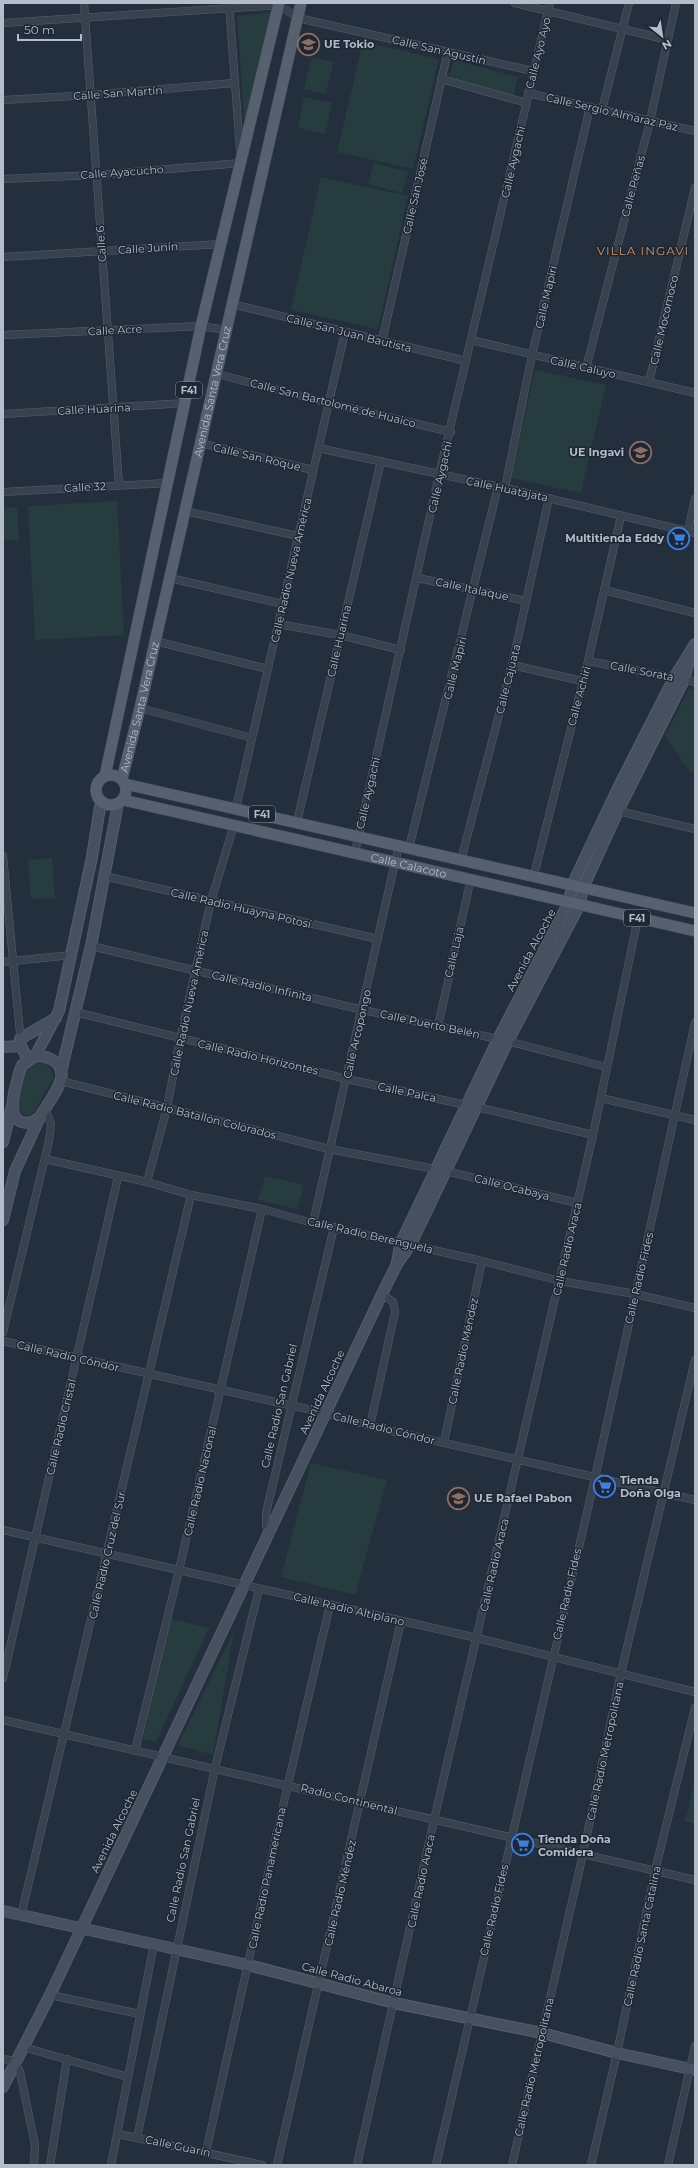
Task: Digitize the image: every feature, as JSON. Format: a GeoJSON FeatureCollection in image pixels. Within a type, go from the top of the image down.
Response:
{"type":"FeatureCollection","features":[{"type":"Feature","properties":{"kind":"main road","name":"Avenida Santa Vera Cruz"},"geometry":{"type":"LineString","coordinates":[[123,781],[301,3]]}},
{"type":"Feature","properties":{"kind":"main road","name":"Avenida Santa Vera Cruz"},"geometry":{"type":"LineString","coordinates":[[105,776],[186,403],[201,326],[279,4]]}},
{"type":"Feature","properties":{"kind":"main road"},"geometry":{"type":"LineString","coordinates":[[105,776],[116,776],[123,781],[126,795],[120,802],[106,804],[101,802],[96,791],[97,785],[105,776]]}},
{"type":"Feature","properties":{"kind":"main road","name":"Calle Calacoto"},"geometry":{"type":"LineString","coordinates":[[123,781],[695,913]]}},
{"type":"Feature","properties":{"kind":"main road","name":"Calle Calacoto"},"geometry":{"type":"LineString","coordinates":[[120,802],[234,825],[471,878],[695,931]]}},
{"type":"Feature","properties":{"kind":"street","name":"Calle 6"},"geometry":{"type":"LineString","coordinates":[[84,3],[115,408],[119,485]]}},
{"type":"Feature","properties":{"kind":"street"},"geometry":{"type":"LineString","coordinates":[[515,3],[668,40]]}},
{"type":"Feature","properties":{"kind":"street","name":"Calle Ayo Ayo"},"geometry":{"type":"LineString","coordinates":[[527,104],[533,71],[550,3]]}},
{"type":"Feature","properties":{"kind":"street"},"geometry":{"type":"LineString","coordinates":[[602,110],[624,29],[629,3]]}},
{"type":"Feature","properties":{"kind":"street","name":"Calle Peñas"},"geometry":{"type":"LineString","coordinates":[[586,368],[650,121],[676,3]]}},
{"type":"Feature","properties":{"kind":"street"},"geometry":{"type":"LineString","coordinates":[[3,24],[229,5],[279,4]]}},
{"type":"Feature","properties":{"kind":"street","name":"Calle San Agustín"},"geometry":{"type":"LineString","coordinates":[[279,4],[298,18],[533,71]]}},
{"type":"Feature","properties":{"kind":"street"},"geometry":{"type":"LineString","coordinates":[[229,5],[241,163]]}},
{"type":"Feature","properties":{"kind":"street","name":"Calle San José"},"geometry":{"type":"LineString","coordinates":[[382,342],[448,51]]}},
{"type":"Feature","properties":{"kind":"street"},"geometry":{"type":"LineString","coordinates":[[441,79],[527,104]]}},
{"type":"Feature","properties":{"kind":"street","name":"Calle San Martín"},"geometry":{"type":"LineString","coordinates":[[3,100],[91,95],[234,83]]}},
{"type":"Feature","properties":{"kind":"street","name":"Calle Sergio Almaraz Paz"},"geometry":{"type":"LineString","coordinates":[[528,94],[695,131]]}},
{"type":"Feature","properties":{"kind":"street","name":"Calle Aygachi"},"geometry":{"type":"LineString","coordinates":[[355,852],[418,578],[439,475],[527,104]]}},
{"type":"Feature","properties":{"kind":"street","name":"Calle Mapiri"},"geometry":{"type":"LineString","coordinates":[[404,847],[502,487],[590,107]]}},
{"type":"Feature","properties":{"kind":"street","name":"Calle Ayacucho"},"geometry":{"type":"LineString","coordinates":[[3,179],[96,175],[241,163]]}},
{"type":"Feature","properties":{"kind":"street","name":"Calle Mocomoco"},"geometry":{"type":"LineString","coordinates":[[649,382],[695,188]]}},
{"type":"Feature","properties":{"kind":"street","name":"Calle Junín"},"geometry":{"type":"LineString","coordinates":[[3,256],[221,244]]}},
{"type":"Feature","properties":{"kind":"street","name":"Calle San Juan Bautista"},"geometry":{"type":"LineString","coordinates":[[232,304],[382,342],[466,361]]}},
{"type":"Feature","properties":{"kind":"street","name":"Calle Acre"},"geometry":{"type":"LineString","coordinates":[[3,335],[201,326],[226,330]]}},
{"type":"Feature","properties":{"kind":"street","name":"Calle Radio Nueva América"},"geometry":{"type":"LineString","coordinates":[[236,808],[345,332]]}},
{"type":"Feature","properties":{"kind":"street","name":"Calle Caluyo"},"geometry":{"type":"LineString","coordinates":[[471,340],[695,393]]}},
{"type":"Feature","properties":{"kind":"street","name":"Calle San Bartolomé de Huaico"},"geometry":{"type":"LineString","coordinates":[[216,374],[328,403],[450,432]]}},
{"type":"Feature","properties":{"kind":"street","name":"Calle Huarina"},"geometry":{"type":"LineString","coordinates":[[3,414],[186,403]]}},
{"type":"Feature","properties":{"kind":"street","name":"Calle San Roque"},"geometry":{"type":"LineString","coordinates":[[200,444],[313,470]]}},
{"type":"Feature","properties":{"kind":"street","name":"Calle Huatajata"},"geometry":{"type":"LineString","coordinates":[[318,448],[380,460],[439,475],[502,487],[692,532]]}},
{"type":"Feature","properties":{"kind":"street","name":"Calle Huarina"},"geometry":{"type":"LineString","coordinates":[[298,822],[380,460]]}},
{"type":"Feature","properties":{"kind":"street","name":"Calle 32"},"geometry":{"type":"LineString","coordinates":[[3,492],[168,483]]}},
{"type":"Feature","properties":{"kind":"street","name":"Calle Cajuata"},"geometry":{"type":"LineString","coordinates":[[461,860],[512,665],[549,498]]}},
{"type":"Feature","properties":{"kind":"street"},"geometry":{"type":"LineString","coordinates":[[692,532],[695,499]]}},
{"type":"Feature","properties":{"kind":"street"},"geometry":{"type":"LineString","coordinates":[[185,511],[298,536]]}},
{"type":"Feature","properties":{"kind":"street","name":"Calle Achiri"},"geometry":{"type":"LineString","coordinates":[[534,875],[588,661],[621,516]]}},
{"type":"Feature","properties":{"kind":"street"},"geometry":{"type":"LineString","coordinates":[[170,578],[283,604]]}},
{"type":"Feature","properties":{"kind":"street","name":"Calle Italaque"},"geometry":{"type":"LineString","coordinates":[[418,578],[526,600]]}},
{"type":"Feature","properties":{"kind":"street"},"geometry":{"type":"LineString","coordinates":[[604,590],[695,613]]}},
{"type":"Feature","properties":{"kind":"street"},"geometry":{"type":"LineString","coordinates":[[278,624],[340,635],[401,650]]}},
{"type":"Feature","properties":{"kind":"street"},"geometry":{"type":"LineString","coordinates":[[155,641],[268,669]]}},
{"type":"Feature","properties":{"kind":"street","name":"Avenida Alcoche"},"geometry":{"type":"LineString","coordinates":[[577,886],[618,811],[693,647]]}},
{"type":"Feature","properties":{"kind":"street","name":"Calle Sorata"},"geometry":{"type":"LineString","coordinates":[[588,661],[695,682]]}},
{"type":"Feature","properties":{"kind":"street"},"geometry":{"type":"LineString","coordinates":[[512,665],[582,681]]}},
{"type":"Feature","properties":{"kind":"street","name":"Avenida Alcoche"},"geometry":{"type":"LineString","coordinates":[[397,1264],[401,1242],[466,1105],[503,1040],[574,903],[577,886],[619,786],[679,679]]}},
{"type":"Feature","properties":{"kind":"street"},"geometry":{"type":"LineString","coordinates":[[140,708],[252,738]]}},
{"type":"Feature","properties":{"kind":"street"},"geometry":{"type":"LineString","coordinates":[[3,1142],[5,1128],[12,1106],[20,1070],[31,1058],[59,1011],[72,955],[101,802]]}},
{"type":"Feature","properties":{"kind":"street"},"geometry":{"type":"LineString","coordinates":[[3,1220],[15,1172],[61,1076],[91,946],[120,802]]}},
{"type":"Feature","properties":{"kind":"street"},"geometry":{"type":"LineString","coordinates":[[618,811],[695,829]]}},
{"type":"Feature","properties":{"kind":"street","name":"Calle Radio Nueva América"},"geometry":{"type":"LineString","coordinates":[[147,1182],[167,1108],[180,1039],[211,901],[234,825]]}},
{"type":"Feature","properties":{"kind":"street","name":"Calle Arcopongo"},"geometry":{"type":"LineString","coordinates":[[313,1223],[329,1149],[347,1079],[395,861],[404,847]]}},
{"type":"Feature","properties":{"kind":"street"},"geometry":{"type":"LineString","coordinates":[[3,856],[4,884],[21,1042],[31,1058]]}},
{"type":"Feature","properties":{"kind":"street","name":"Calle Radio Huayna Potosí"},"geometry":{"type":"LineString","coordinates":[[104,876],[378,939]]}},
{"type":"Feature","properties":{"kind":"street","name":"Calle Laja"},"geometry":{"type":"LineString","coordinates":[[438,1026],[471,878]]}},
{"type":"Feature","properties":{"kind":"street","name":"Calle Radio Araca"},"geometry":{"type":"LineString","coordinates":[[358,2165],[434,1820],[593,1135],[638,918]]}},
{"type":"Feature","properties":{"kind":"street","name":"Calle Radio Infinita"},"geometry":{"type":"LineString","coordinates":[[91,946],[362,1010]]}},
{"type":"Feature","properties":{"kind":"street"},"geometry":{"type":"LineString","coordinates":[[3,962],[72,955]]}},
{"type":"Feature","properties":{"kind":"street","name":"Calle Puerto Belén"},"geometry":{"type":"LineString","coordinates":[[362,1010],[503,1040],[606,1067]]}},
{"type":"Feature","properties":{"kind":"street","name":"Calle Radio Horizontes"},"geometry":{"type":"LineString","coordinates":[[76,1012],[180,1039],[347,1079]]}},
{"type":"Feature","properties":{"kind":"street"},"geometry":{"type":"LineString","coordinates":[[3,1047],[21,1042],[56,1018]]}},
{"type":"Feature","properties":{"kind":"street","name":"Calle Radio Fides"},"geometry":{"type":"LineString","coordinates":[[436,2165],[594,1478],[676,1115],[695,1023]]}},
{"type":"Feature","properties":{"kind":"street","name":"Avenida Alcoche"},"geometry":{"type":"LineString","coordinates":[[271,1532],[325,1413],[382,1294],[397,1264],[411,1244],[477,1107],[503,1040]]}},
{"type":"Feature","properties":{"kind":"street"},"geometry":{"type":"LineString","coordinates":[[31,1058],[51,1058],[58,1064],[61,1076]]}},
{"type":"Feature","properties":{"kind":"street","name":"Calle Radio Batallón Colorados"},"geometry":{"type":"LineString","coordinates":[[61,1076],[167,1108],[329,1149]]}},
{"type":"Feature","properties":{"kind":"street","name":"Calle Palca"},"geometry":{"type":"LineString","coordinates":[[347,1079],[466,1105]]}},
{"type":"Feature","properties":{"kind":"street"},"geometry":{"type":"LineString","coordinates":[[600,1098],[695,1120]]}},
{"type":"Feature","properties":{"kind":"street"},"geometry":{"type":"LineString","coordinates":[[12,1106],[13,1112],[20,1121],[30,1123],[42,1113]]}},
{"type":"Feature","properties":{"kind":"street"},"geometry":{"type":"LineString","coordinates":[[477,1107],[593,1135]]}},
{"type":"Feature","properties":{"kind":"street"},"geometry":{"type":"LineString","coordinates":[[3,1332],[45,1159],[51,1124],[42,1113]]}},
{"type":"Feature","properties":{"kind":"street"},"geometry":{"type":"LineString","coordinates":[[329,1149],[435,1169]]}},
{"type":"Feature","properties":{"kind":"street","name":"Calle Radio Berenguela"},"geometry":{"type":"LineString","coordinates":[[45,1159],[147,1182],[191,1195],[262,1209],[313,1223],[411,1244],[560,1281],[635,1294],[695,1308]]}},
{"type":"Feature","properties":{"kind":"street","name":"Calle Ocabaya"},"geometry":{"type":"LineString","coordinates":[[446,1171],[577,1203]]}},
{"type":"Feature","properties":{"kind":"street","name":"Calle Radio Cristal"},"geometry":{"type":"LineString","coordinates":[[3,1678],[118,1176]]}},
{"type":"Feature","properties":{"kind":"street","name":"Calle Radio Cruz del Sur"},"geometry":{"type":"LineString","coordinates":[[21,1916],[191,1195]]}},
{"type":"Feature","properties":{"kind":"street","name":"Calle Radio Nacional"},"geometry":{"type":"LineString","coordinates":[[135,1751],[179,1570],[262,1209]]}},
{"type":"Feature","properties":{"kind":"street","name":"Calle Radio San Gabriel"},"geometry":{"type":"LineString","coordinates":[[271,1532],[266,1526],[266,1514],[334,1227]]}},
{"type":"Feature","properties":{"kind":"street","name":"Calle Radio Méndez"},"geometry":{"type":"LineString","coordinates":[[444,1442],[482,1261]]}},
{"type":"Feature","properties":{"kind":"street"},"geometry":{"type":"LineString","coordinates":[[370,1426],[395,1312],[393,1302],[382,1294]]}},
{"type":"Feature","properties":{"kind":"street","name":"Calle Radio Cóndor"},"geometry":{"type":"LineString","coordinates":[[3,1341],[149,1375],[291,1405],[370,1426],[695,1500]]}},
{"type":"Feature","properties":{"kind":"street","name":"Calle Radio Metropolitana"},"geometry":{"type":"LineString","coordinates":[[512,2165],[583,1854],[621,1673],[665,1493],[695,1360]]}},
{"type":"Feature","properties":{"kind":"street","name":"Calle Radio Altiplano"},"geometry":{"type":"LineString","coordinates":[[3,1530],[477,1638],[695,1692]]}},
{"type":"Feature","properties":{"kind":"street"},"geometry":{"type":"LineString","coordinates":[[245,1586],[271,1532]]}},
{"type":"Feature","properties":{"kind":"street","name":"Avenida Alcoche"},"geometry":{"type":"LineString","coordinates":[[3,2086],[50,1995],[245,1586]]}},
{"type":"Feature","properties":{"kind":"street","name":"Calle Radio San Gabriel"},"geometry":{"type":"LineString","coordinates":[[138,2138],[176,1949],[215,1768],[259,1589]]}},
{"type":"Feature","properties":{"kind":"street","name":"Calle Radio Panamericana"},"geometry":{"type":"LineString","coordinates":[[206,2152],[288,1784],[330,1605]]}},
{"type":"Feature","properties":{"kind":"street","name":"Calle Radio Méndez"},"geometry":{"type":"LineString","coordinates":[[277,2165],[361,1802],[401,1621]]}},
{"type":"Feature","properties":{"kind":"street","name":"Calle Radio Santa Catalina"},"geometry":{"type":"LineString","coordinates":[[590,2165],[617,2053],[655,1871],[695,1708]]}},
{"type":"Feature","properties":{"kind":"street","name":"Radio Continental"},"geometry":{"type":"LineString","coordinates":[[3,1720],[135,1751],[164,1756],[288,1784],[434,1820],[695,1880]]}},
{"type":"Feature","properties":{"kind":"street","name":"Calle Radio Abaroa"},"geometry":{"type":"LineString","coordinates":[[3,1911],[248,1965],[319,1982],[394,2003],[542,2033],[617,2053],[692,2069]]}},
{"type":"Feature","properties":{"kind":"street"},"geometry":{"type":"LineString","coordinates":[[111,2165],[154,1944]]}},
{"type":"Feature","properties":{"kind":"street"},"geometry":{"type":"LineString","coordinates":[[50,1995],[140,2014]]}},
{"type":"Feature","properties":{"kind":"street"},"geometry":{"type":"LineString","coordinates":[[668,2165],[692,2069],[695,2046]]}},
{"type":"Feature","properties":{"kind":"street"},"geometry":{"type":"LineString","coordinates":[[24,2047],[128,2077]]}},
{"type":"Feature","properties":{"kind":"street"},"geometry":{"type":"LineString","coordinates":[[3,2059],[15,2061],[20,2072],[35,2145],[34,2165]]}},
{"type":"Feature","properties":{"kind":"street"},"geometry":{"type":"LineString","coordinates":[[50,2165],[67,2059]]}},
{"type":"Feature","properties":{"kind":"street","name":"Calle Guarín"},"geometry":{"type":"LineString","coordinates":[[118,2134],[262,2165]]}},
{"type":"Feature","properties":{"kind":"green space"},"geometry":{"type":"Polygon","coordinates":[[[271,12],[245,131],[237,16],[271,12]]]}},
{"type":"Feature","properties":{"kind":"green space"},"geometry":{"type":"Polygon","coordinates":[[[363,42],[439,59],[413,169],[337,152],[363,42]]]}},
{"type":"Feature","properties":{"kind":"green space"},"geometry":{"type":"Polygon","coordinates":[[[312,57],[333,62],[326,94],[304,89],[312,57]]]}},
{"type":"Feature","properties":{"kind":"green space"},"geometry":{"type":"Polygon","coordinates":[[[454,60],[518,77],[513,96],[448,79],[454,60]]]}},
{"type":"Feature","properties":{"kind":"green space"},"geometry":{"type":"Polygon","coordinates":[[[304,97],[332,103],[325,134],[298,128],[304,97]]]}},
{"type":"Feature","properties":{"kind":"green space"},"geometry":{"type":"Polygon","coordinates":[[[374,163],[408,172],[402,193],[368,184],[374,163]]]}},
{"type":"Feature","properties":{"kind":"green space"},"geometry":{"type":"Polygon","coordinates":[[[321,177],[408,196],[378,329],[291,310],[321,177]]]}},
{"type":"Feature","properties":{"kind":"green space"},"geometry":{"type":"Polygon","coordinates":[[[535,370],[606,385],[581,493],[511,478],[535,370]]]}},
{"type":"Feature","properties":{"kind":"green space"},"geometry":{"type":"Polygon","coordinates":[[[117,501],[124,635],[35,640],[28,506],[117,501]]]}},
{"type":"Feature","properties":{"kind":"green space"},"geometry":{"type":"Polygon","coordinates":[[[17,507],[19,540],[3,541],[3,508],[17,507]]]}},
{"type":"Feature","properties":{"kind":"green space"},"geometry":{"type":"Polygon","coordinates":[[[689,689],[695,691],[695,771],[691,773],[665,736],[689,689]]]}},
{"type":"Feature","properties":{"kind":"green space"},"geometry":{"type":"Polygon","coordinates":[[[52,858],[55,898],[31,899],[28,860],[52,858]]]}},
{"type":"Feature","properties":{"kind":"green space"},"geometry":{"type":"Polygon","coordinates":[[[36,1062],[46,1064],[52,1070],[54,1077],[32,1115],[25,1115],[21,1112],[18,1098],[26,1070],[29,1066],[36,1062]]]}},
{"type":"Feature","properties":{"kind":"green space"},"geometry":{"type":"Polygon","coordinates":[[[265,1176],[304,1185],[297,1209],[258,1200],[265,1176]]]}},
{"type":"Feature","properties":{"kind":"green space"},"geometry":{"type":"Polygon","coordinates":[[[311,1463],[387,1480],[355,1595],[281,1577],[311,1463]]]}},
{"type":"Feature","properties":{"kind":"green space"},"geometry":{"type":"Polygon","coordinates":[[[169,1618],[209,1628],[156,1742],[143,1739],[169,1618]]]}},
{"type":"Feature","properties":{"kind":"green space"},"geometry":{"type":"Polygon","coordinates":[[[234,1631],[213,1755],[178,1745],[234,1631]]]}},
{"type":"Feature","properties":{"kind":"green space"},"geometry":{"type":"Polygon","coordinates":[[[695,1779],[695,1824],[685,1821],[695,1779]]]}},
{"type":"Feature","properties":{"kind":"place","name":"UE Tokio"},"geometry":{"type":"Point","coordinates":[309,44]}},
{"type":"Feature","properties":{"kind":"place","name":"UE Ingavi"},"geometry":{"type":"Point","coordinates":[640,452]}},
{"type":"Feature","properties":{"kind":"place","name":"Multitienda Eddy"},"geometry":{"type":"Point","coordinates":[679,538]}},
{"type":"Feature","properties":{"kind":"place","name":"Tienda Doña Olga"},"geometry":{"type":"Point","coordinates":[604,1486]}},
{"type":"Feature","properties":{"kind":"place","name":"U.E Rafael Pabon"},"geometry":{"type":"Point","coordinates":[458,1498]}},
{"type":"Feature","properties":{"kind":"place","name":"Tienda Doña Comidera"},"geometry":{"type":"Point","coordinates":[522,1845]}},
{"type":"Feature","properties":{"kind":"district","name":"VILLA INGAVI"},"geometry":{"type":"Point","coordinates":[643,251]}}]}
